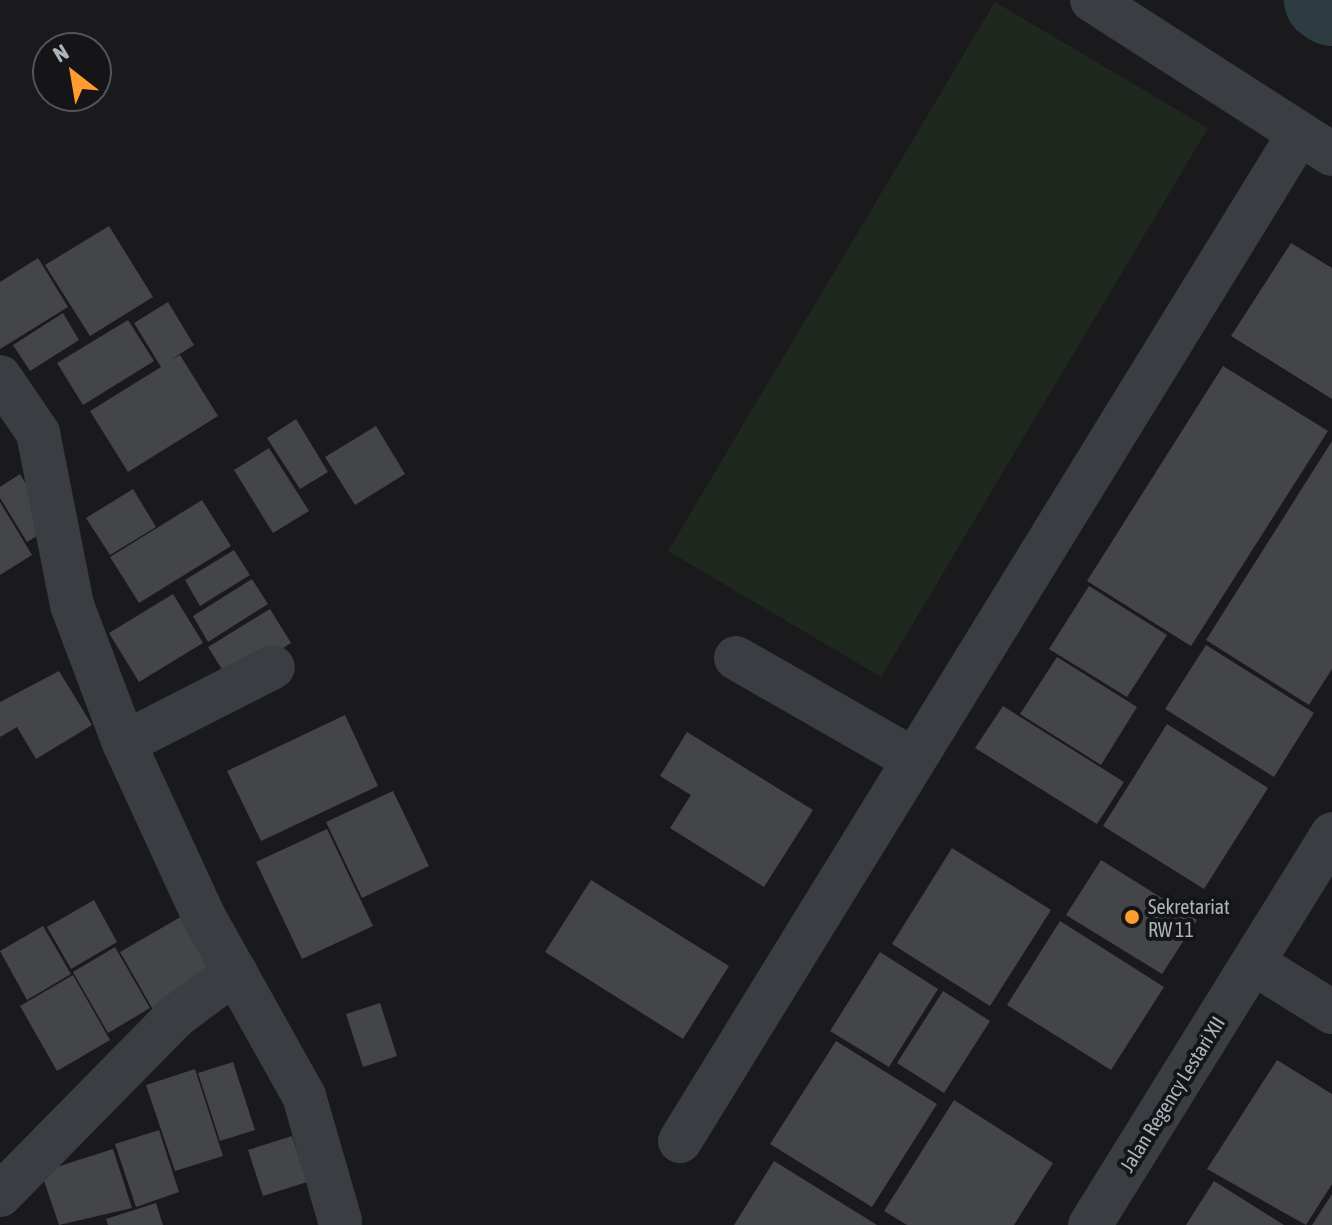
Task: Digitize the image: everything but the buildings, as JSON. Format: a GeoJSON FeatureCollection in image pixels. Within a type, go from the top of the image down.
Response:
{"type":"FeatureCollection","features":[{"type":"Feature","properties":{"kind":"street"},"geometry":{"type":"LineString","coordinates":[[680,1141],[912,759],[1315,144],[1092,0]]}},
{"type":"Feature","properties":{"kind":"street"},"geometry":{"type":"LineString","coordinates":[[0,377],[38,433],[68,590],[124,743],[235,972],[304,1096],[340,1221]]}},
{"type":"Feature","properties":{"kind":"street"},"geometry":{"type":"LineString","coordinates":[[736,658],[912,759]]}},
{"type":"Feature","properties":{"kind":"street"},"geometry":{"type":"LineString","coordinates":[[124,743],[273,667]]}},
{"type":"Feature","properties":{"kind":"street","name":"Jalan Regency Lestari XII"},"geometry":{"type":"LineString","coordinates":[[1090,1225],[1255,964],[1332,834]]}},
{"type":"Feature","properties":{"kind":"street"},"geometry":{"type":"LineString","coordinates":[[1255,964],[1332,1012]]}},
{"type":"Feature","properties":{"kind":"street"},"geometry":{"type":"LineString","coordinates":[[0,1195],[176,1016],[235,972]]}},
{"type":"Feature","properties":{"kind":"shaded area"},"geometry":{"type":"Polygon","coordinates":[[[995,2],[1208,128],[881,677],[668,551],[995,2]]]}},
{"type":"Feature","properties":{"kind":"waterway"},"geometry":{"type":"LineString","coordinates":[[1326,0],[1332,4]]}},
{"type":"Feature","properties":{"kind":"place","name":"Sekretariat RW 11"},"geometry":{"type":"Point","coordinates":[1132,917]}}]}
